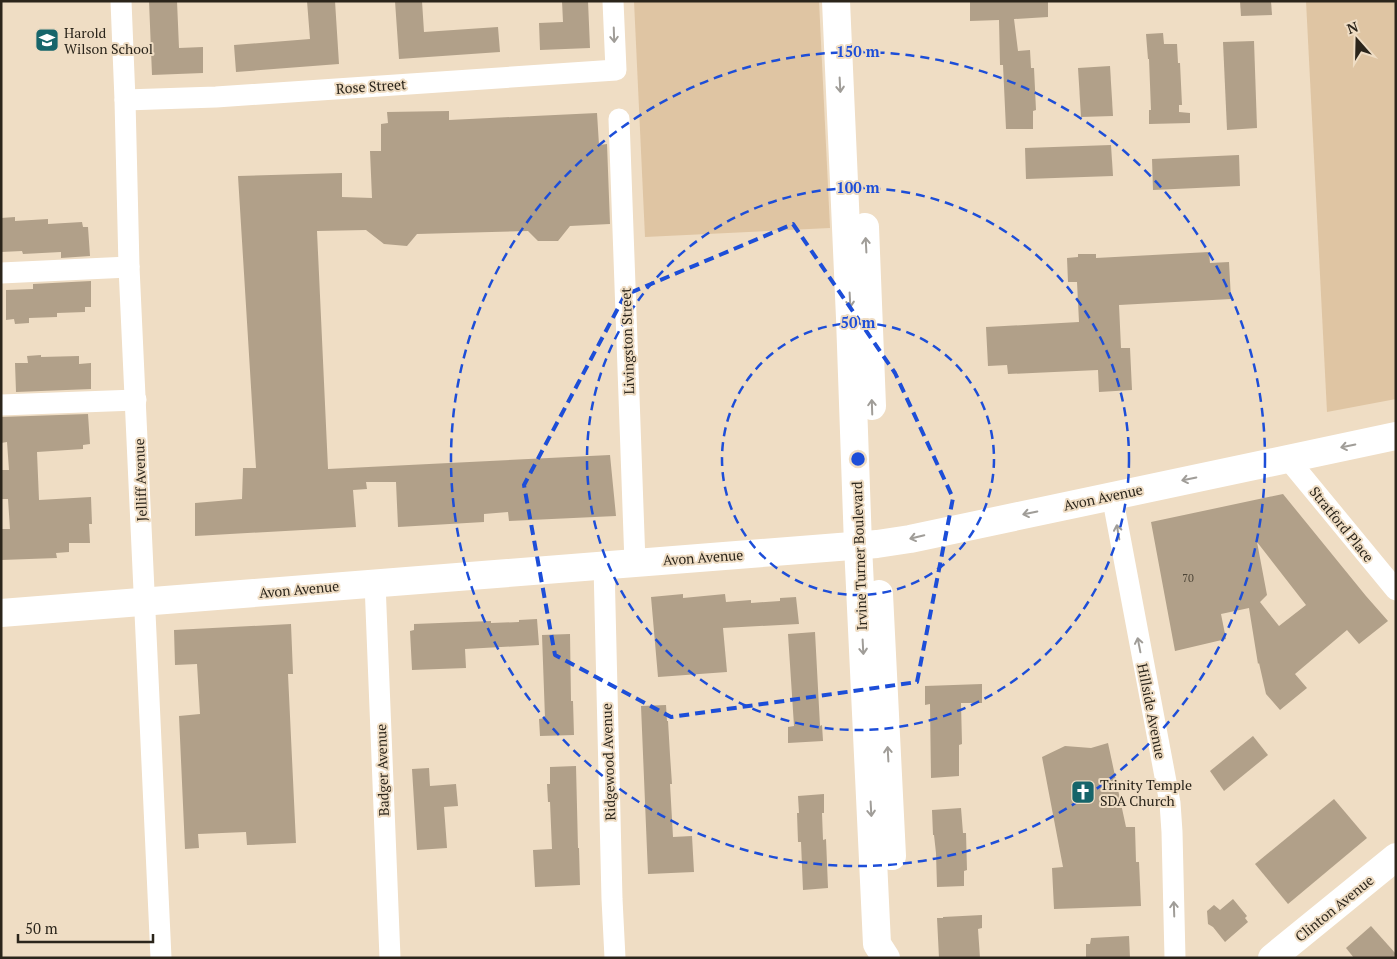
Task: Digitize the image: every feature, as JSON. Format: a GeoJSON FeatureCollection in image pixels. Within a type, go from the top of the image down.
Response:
{"type":"FeatureCollection","features":[{"type":"Feature","properties":{"kind":"main road","name":"Irvine Turner Boulevard"},"geometry":{"type":"LineString","coordinates":[[836,1],[850,318],[867,544]]}},
{"type":"Feature","properties":{"kind":"main road","name":"Irvine Turner Boulevard"},"geometry":{"type":"LineString","coordinates":[[854,1],[870,316],[867,544],[877,944],[887,958]]}},
{"type":"Feature","properties":{"kind":"main road","name":"Avon Avenue"},"geometry":{"type":"LineString","coordinates":[[1,613],[635,563],[910,539],[1396,436]]}},
{"type":"Feature","properties":{"kind":"main road","name":"Clinton Avenue"},"geometry":{"type":"LineString","coordinates":[[1272,958],[1396,857]]}},
{"type":"Feature","properties":{"kind":"street","name":"Jelliff Avenue"},"geometry":{"type":"LineString","coordinates":[[121,1],[130,267],[161,958]]}},
{"type":"Feature","properties":{"kind":"street","name":"Rose Street"},"geometry":{"type":"LineString","coordinates":[[125,100],[216,96],[616,70],[613,1]]}},
{"type":"Feature","properties":{"kind":"street","name":"Livingston Street"},"geometry":{"type":"LineString","coordinates":[[619,119],[635,563]]}},
{"type":"Feature","properties":{"kind":"street"},"geometry":{"type":"LineString","coordinates":[[1,273],[130,267]]}},
{"type":"Feature","properties":{"kind":"street"},"geometry":{"type":"LineString","coordinates":[[1,405],[136,400]]}},
{"type":"Feature","properties":{"kind":"street","name":"Stratford Place"},"geometry":{"type":"LineString","coordinates":[[1288,459],[1396,590]]}},
{"type":"Feature","properties":{"kind":"street","name":"Hillside Avenue"},"geometry":{"type":"LineString","coordinates":[[1112,495],[1170,803],[1176,958]]}},
{"type":"Feature","properties":{"kind":"street","name":"Ridgewood Avenue"},"geometry":{"type":"LineString","coordinates":[[604,565],[615,958]]}},
{"type":"Feature","properties":{"kind":"street","name":"Badger Avenue"},"geometry":{"type":"LineString","coordinates":[[375,583],[390,958]]}},
{"type":"Feature","properties":{"kind":"highlighted area"},"geometry":{"type":"Polygon","coordinates":[[[793,224],[895,373],[953,498],[917,682],[671,717],[555,655],[524,485],[625,295],[793,224]]]}},
{"type":"Feature","properties":{"kind":"shaded area"},"geometry":{"type":"Polygon","coordinates":[[[634,1],[819,1],[830,228],[645,237],[634,1]]]}},
{"type":"Feature","properties":{"kind":"shaded area"},"geometry":{"type":"Polygon","coordinates":[[[1306,1],[1396,1],[1396,399],[1327,412],[1306,1]]]}},
{"type":"Feature","properties":{"kind":"building"},"geometry":{"type":"Polygon","coordinates":[[[149,1],[177,1],[179,48],[203,47],[203,73],[152,75],[149,1]]]}},
{"type":"Feature","properties":{"kind":"building"},"geometry":{"type":"Polygon","coordinates":[[[307,1],[335,1],[339,64],[236,72],[234,45],[310,39],[307,1]]]}},
{"type":"Feature","properties":{"kind":"building"},"geometry":{"type":"Polygon","coordinates":[[[395,1],[422,1],[424,32],[498,27],[500,52],[399,59],[395,1]]]}},
{"type":"Feature","properties":{"kind":"building"},"geometry":{"type":"Polygon","coordinates":[[[562,1],[588,1],[590,48],[540,50],[539,23],[563,22],[562,1]]]}},
{"type":"Feature","properties":{"kind":"building"},"geometry":{"type":"Polygon","coordinates":[[[970,1],[1048,1],[1048,17],[1014,19],[1018,51],[1030,50],[1031,68],[1034,68],[1036,110],[1033,111],[1033,129],[1006,129],[1003,65],[1000,65],[999,20],[970,21],[970,1]]]}},
{"type":"Feature","properties":{"kind":"building"},"geometry":{"type":"Polygon","coordinates":[[[1240,1],[1271,1],[1272,15],[1241,16],[1240,1]]]}},
{"type":"Feature","properties":{"kind":"building"},"geometry":{"type":"Polygon","coordinates":[[[1163,33],[1164,44],[1177,44],[1182,105],[1179,105],[1179,112],[1190,113],[1190,123],[1149,124],[1149,110],[1151,110],[1146,34],[1163,33]]]}},
{"type":"Feature","properties":{"kind":"building"},"geometry":{"type":"Polygon","coordinates":[[[1254,41],[1257,128],[1227,130],[1223,42],[1254,41]]]}},
{"type":"Feature","properties":{"kind":"building"},"geometry":{"type":"Polygon","coordinates":[[[1110,66],[1113,116],[1081,117],[1078,68],[1110,66]]]}},
{"type":"Feature","properties":{"kind":"building"},"geometry":{"type":"Polygon","coordinates":[[[449,111],[449,120],[597,113],[599,145],[607,144],[610,224],[570,226],[558,241],[538,241],[528,231],[417,234],[407,246],[384,244],[366,230],[317,231],[328,469],[610,455],[616,516],[509,521],[508,512],[484,514],[484,522],[398,527],[396,482],[366,482],[367,489],[353,490],[356,527],[195,536],[195,503],[242,499],[243,468],[256,468],[238,176],[342,173],[342,197],[372,198],[370,151],[381,151],[381,124],[388,123],[387,112],[449,111]]]}},
{"type":"Feature","properties":{"kind":"building"},"geometry":{"type":"Polygon","coordinates":[[[1111,145],[1113,176],[1026,179],[1025,148],[1111,145]]]}},
{"type":"Feature","properties":{"kind":"building"},"geometry":{"type":"Polygon","coordinates":[[[1239,155],[1240,186],[1153,190],[1152,159],[1239,155]]]}},
{"type":"Feature","properties":{"kind":"building"},"geometry":{"type":"Polygon","coordinates":[[[15,217],[15,221],[48,219],[48,224],[82,222],[83,227],[88,227],[90,256],[61,258],[61,252],[23,254],[22,251],[1,252],[1,218],[15,217]]]}},
{"type":"Feature","properties":{"kind":"building"},"geometry":{"type":"Polygon","coordinates":[[[1209,252],[1210,263],[1229,262],[1231,299],[1119,305],[1121,348],[1130,348],[1132,390],[1099,392],[1098,370],[1008,374],[1007,365],[988,366],[986,327],[1079,322],[1077,282],[1068,282],[1067,258],[1078,257],[1078,254],[1096,254],[1096,258],[1209,252]]]}},
{"type":"Feature","properties":{"kind":"building"},"geometry":{"type":"Polygon","coordinates":[[[91,281],[91,307],[85,307],[85,312],[57,313],[57,317],[29,318],[29,323],[15,324],[14,319],[6,320],[6,290],[33,289],[33,284],[91,281]]]}},
{"type":"Feature","properties":{"kind":"building"},"geometry":{"type":"Polygon","coordinates":[[[41,355],[41,357],[79,356],[79,364],[91,363],[91,389],[16,392],[15,363],[28,363],[27,356],[41,355]]]}},
{"type":"Feature","properties":{"kind":"building"},"geometry":{"type":"Polygon","coordinates":[[[88,414],[90,444],[83,445],[83,449],[37,452],[39,500],[91,497],[92,524],[89,524],[90,543],[69,543],[69,552],[56,553],[57,558],[1,560],[1,529],[10,529],[8,499],[1,499],[1,470],[9,470],[7,442],[1,443],[1,417],[88,414]]]}},
{"type":"Feature","properties":{"kind":"building"},"geometry":{"type":"Polygon","coordinates":[[[1283,494],[1388,621],[1359,644],[1347,630],[1295,674],[1307,688],[1280,710],[1266,694],[1258,664],[1249,608],[1221,614],[1226,639],[1175,651],[1151,522],[1283,494]],[[1257,542],[1267,595],[1260,602],[1279,626],[1306,605],[1257,542]]]}},
{"type":"Feature","properties":{"kind":"building"},"geometry":{"type":"Polygon","coordinates":[[[683,594],[683,598],[725,594],[726,602],[751,600],[751,603],[780,601],[780,598],[796,597],[799,624],[723,628],[727,672],[658,677],[651,597],[683,594]]]}},
{"type":"Feature","properties":{"kind":"building"},"geometry":{"type":"Polygon","coordinates":[[[537,619],[539,645],[465,649],[466,668],[412,670],[410,631],[414,630],[414,624],[491,621],[491,623],[519,622],[519,620],[537,619]]]}},
{"type":"Feature","properties":{"kind":"building"},"geometry":{"type":"Polygon","coordinates":[[[291,624],[293,674],[288,674],[296,843],[247,845],[246,832],[198,834],[199,848],[185,849],[179,716],[200,714],[197,664],[175,665],[174,630],[291,624]]]}},
{"type":"Feature","properties":{"kind":"building"},"geometry":{"type":"Polygon","coordinates":[[[815,632],[820,726],[822,725],[823,741],[788,743],[788,727],[794,726],[788,634],[815,632]]]}},
{"type":"Feature","properties":{"kind":"building"},"geometry":{"type":"Polygon","coordinates":[[[570,634],[571,701],[573,701],[574,735],[540,736],[539,719],[545,718],[542,635],[570,634]]]}},
{"type":"Feature","properties":{"kind":"building"},"geometry":{"type":"Polygon","coordinates":[[[982,684],[982,703],[961,703],[962,744],[959,745],[959,776],[931,778],[930,704],[925,705],[925,686],[982,684]]]}},
{"type":"Feature","properties":{"kind":"building"},"geometry":{"type":"Polygon","coordinates":[[[666,705],[672,784],[670,784],[673,837],[692,836],[694,872],[648,874],[641,706],[666,705]]]}},
{"type":"Feature","properties":{"kind":"building"},"geometry":{"type":"Polygon","coordinates":[[[1253,736],[1268,755],[1224,791],[1210,771],[1253,736]]]}},
{"type":"Feature","properties":{"kind":"building","name":"Trinity Temple SDA Church"},"geometry":{"type":"Polygon","coordinates":[[[1108,743],[1126,827],[1135,827],[1136,862],[1139,862],[1141,906],[1054,909],[1052,868],[1063,867],[1042,757],[1065,746],[1091,748],[1108,743]]]}},
{"type":"Feature","properties":{"kind":"building"},"geometry":{"type":"Polygon","coordinates":[[[576,766],[580,885],[535,887],[533,850],[552,849],[550,802],[548,802],[547,784],[550,784],[550,767],[576,766]]]}},
{"type":"Feature","properties":{"kind":"building"},"geometry":{"type":"Polygon","coordinates":[[[429,768],[430,786],[456,784],[458,806],[444,807],[447,848],[417,850],[412,769],[429,768]]]}},
{"type":"Feature","properties":{"kind":"building"},"geometry":{"type":"Polygon","coordinates":[[[824,794],[824,813],[822,813],[823,840],[826,839],[828,888],[803,890],[801,842],[798,842],[798,796],[824,794]]]}},
{"type":"Feature","properties":{"kind":"building"},"geometry":{"type":"Polygon","coordinates":[[[1334,799],[1367,838],[1288,904],[1255,864],[1334,799]]]}},
{"type":"Feature","properties":{"kind":"building"},"geometry":{"type":"Polygon","coordinates":[[[961,808],[963,833],[966,833],[967,870],[964,871],[964,886],[937,887],[932,810],[961,808]]]}},
{"type":"Feature","properties":{"kind":"building"},"geometry":{"type":"Polygon","coordinates":[[[1233,899],[1247,916],[1245,918],[1248,922],[1225,942],[1213,927],[1208,924],[1207,911],[1214,905],[1220,910],[1233,899]]]}},
{"type":"Feature","properties":{"kind":"building"},"geometry":{"type":"Polygon","coordinates":[[[982,915],[982,928],[978,929],[980,958],[939,958],[937,918],[982,915]]]}},
{"type":"Feature","properties":{"kind":"building"},"geometry":{"type":"Polygon","coordinates":[[[1371,926],[1396,954],[1396,958],[1354,958],[1346,948],[1371,926]]]}},
{"type":"Feature","properties":{"kind":"building"},"geometry":{"type":"Polygon","coordinates":[[[1129,936],[1130,958],[1086,958],[1086,944],[1090,944],[1091,938],[1129,936]]]}},
{"type":"Feature","properties":{"kind":"place","name":"Harold Wilson School"},"geometry":{"type":"Point","coordinates":[47,40]}},
{"type":"Feature","properties":{"kind":"place","name":"Trinity Temple SDA Church"},"geometry":{"type":"Point","coordinates":[1083,792]}}]}
